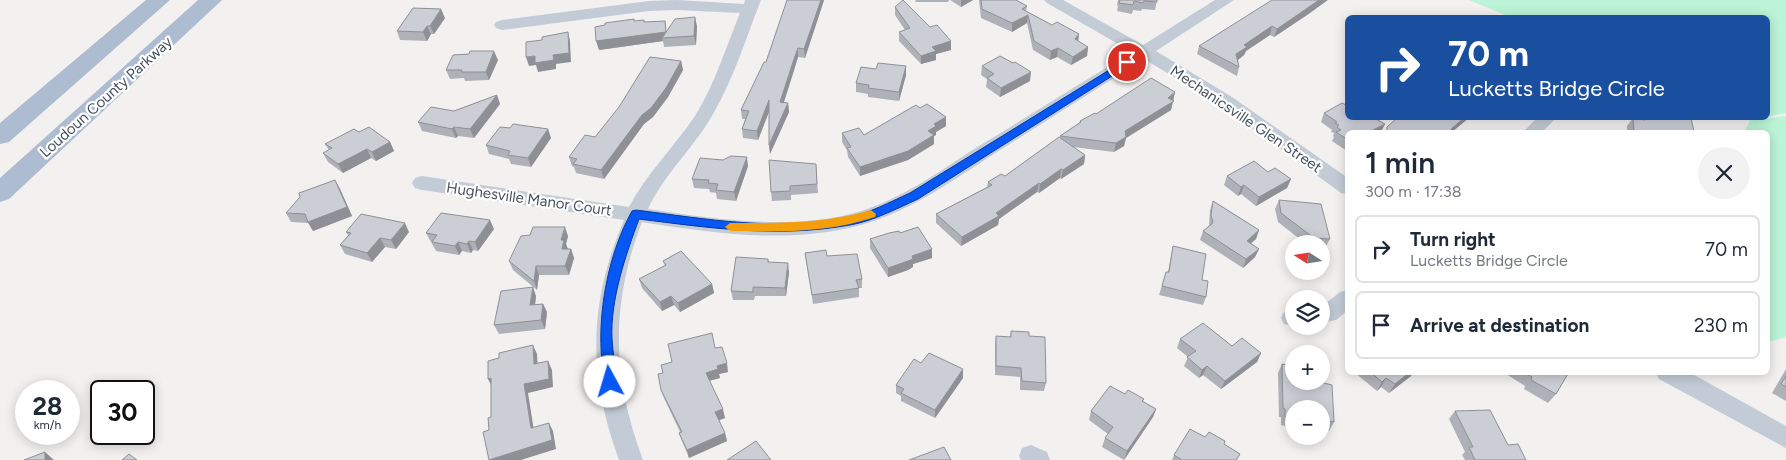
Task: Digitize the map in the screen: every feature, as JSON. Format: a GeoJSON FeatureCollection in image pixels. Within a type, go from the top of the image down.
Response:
{"type":"FeatureCollection","features":[{"type":"Feature","properties":{"kind":"main road"},"geometry":{"type":"LineString","coordinates":[[0,136],[159,0]]}},
{"type":"Feature","properties":{"kind":"main road","name":"Loudoun County Parkway"},"geometry":{"type":"LineString","coordinates":[[0,193],[211,0]]}},
{"type":"Feature","properties":{"kind":"street","name":"Mechanicsville Glen Street"},"geometry":{"type":"LineString","coordinates":[[1052,0],[1144,51],[1226,101],[1345,186]]}},
{"type":"Feature","properties":{"kind":"street","name":"Hughesville Manor Court"},"geometry":{"type":"LineString","coordinates":[[422,183],[741,228],[796,228],[851,221],[884,210],[914,196],[1226,0]]}},
{"type":"Feature","properties":{"kind":"street"},"geometry":{"type":"LineString","coordinates":[[502,25],[649,6],[751,4],[705,113],[647,192],[619,256],[610,296],[605,337],[615,411],[631,460]]}},
{"type":"Feature","properties":{"kind":"street"},"geometry":{"type":"LineString","coordinates":[[1534,130],[1545,120]]}},
{"type":"Feature","properties":{"kind":"street"},"geometry":{"type":"LineString","coordinates":[[1330,312],[1345,300]]}},
{"type":"Feature","properties":{"kind":"street"},"geometry":{"type":"LineString","coordinates":[[1673,375],[1721,400],[1786,438]]}},
{"type":"Feature","properties":{"kind":"green space"},"geometry":{"type":"Polygon","coordinates":[[[1469,0],[1786,0],[1786,113],[1770,117],[1770,15],[1505,15],[1469,0]]]}},
{"type":"Feature","properties":{"kind":"green space"},"geometry":{"type":"Polygon","coordinates":[[[1786,116],[1786,337],[1770,341],[1770,130],[1745,130],[1750,121],[1748,120],[1770,120],[1770,118],[1786,116]]]}},
{"type":"Feature","properties":{"kind":"building"},"geometry":{"type":"Polygon","coordinates":[[[787,0],[821,0],[804,49],[798,48],[780,102],[788,103],[769,145],[769,100],[757,131],[742,129],[749,111],[741,110],[764,62],[766,62],[787,0]]]}},
{"type":"Feature","properties":{"kind":"building"},"geometry":{"type":"Polygon","coordinates":[[[903,0],[930,27],[937,25],[951,41],[932,47],[936,51],[921,56],[899,32],[910,28],[895,7],[903,0]]]}},
{"type":"Feature","properties":{"kind":"building"},"geometry":{"type":"Polygon","coordinates":[[[981,0],[1016,0],[1027,6],[1022,9],[1052,25],[1057,22],[1079,34],[1075,39],[1088,47],[1073,57],[1058,48],[1051,51],[1034,41],[1028,15],[1012,23],[982,9],[981,0]]]}},
{"type":"Feature","properties":{"kind":"building"},"geometry":{"type":"Polygon","coordinates":[[[1120,0],[1157,0],[1157,2],[1144,1],[1143,3],[1134,1],[1133,5],[1119,3],[1120,0]]]}},
{"type":"Feature","properties":{"kind":"building"},"geometry":{"type":"Polygon","coordinates":[[[1272,0],[1319,0],[1277,29],[1272,26],[1244,45],[1247,47],[1236,54],[1239,67],[1199,46],[1272,0]]]}},
{"type":"Feature","properties":{"kind":"building"},"geometry":{"type":"Polygon","coordinates":[[[413,8],[441,9],[430,26],[427,26],[423,32],[397,31],[413,8]]]}},
{"type":"Feature","properties":{"kind":"building"},"geometry":{"type":"Polygon","coordinates":[[[695,17],[694,36],[662,38],[675,19],[695,17]]]}},
{"type":"Feature","properties":{"kind":"building"},"geometry":{"type":"Polygon","coordinates":[[[634,19],[634,21],[644,20],[644,22],[665,21],[666,32],[596,41],[595,27],[605,25],[605,23],[634,19]]]}},
{"type":"Feature","properties":{"kind":"building"},"geometry":{"type":"Polygon","coordinates":[[[568,32],[569,53],[553,55],[554,60],[535,63],[535,56],[526,57],[526,42],[542,40],[542,37],[568,32]]]}},
{"type":"Feature","properties":{"kind":"building"},"geometry":{"type":"Polygon","coordinates":[[[470,51],[494,51],[486,72],[446,70],[453,55],[469,54],[470,51]]]}},
{"type":"Feature","properties":{"kind":"building"},"geometry":{"type":"Polygon","coordinates":[[[1000,56],[1013,63],[1015,62],[1031,72],[1001,88],[987,78],[994,74],[982,66],[1000,56]]]}},
{"type":"Feature","properties":{"kind":"building"},"geometry":{"type":"Polygon","coordinates":[[[650,57],[681,61],[666,88],[651,108],[642,115],[601,170],[573,164],[577,159],[569,157],[585,135],[595,137],[619,107],[650,57]]]}},
{"type":"Feature","properties":{"kind":"building"},"geometry":{"type":"Polygon","coordinates":[[[878,63],[906,66],[899,92],[868,88],[869,85],[856,83],[861,67],[876,69],[878,63]]]}},
{"type":"Feature","properties":{"kind":"building"},"geometry":{"type":"Polygon","coordinates":[[[1151,78],[1175,92],[1168,98],[1174,101],[1125,131],[1126,137],[1116,143],[1060,136],[1080,121],[1096,114],[1151,78]]]}},
{"type":"Feature","properties":{"kind":"building"},"geometry":{"type":"Polygon","coordinates":[[[497,95],[470,129],[454,127],[452,129],[418,122],[431,107],[454,111],[497,95]]]}},
{"type":"Feature","properties":{"kind":"building"},"geometry":{"type":"Polygon","coordinates":[[[1342,103],[1345,104],[1345,120],[1378,120],[1385,124],[1373,130],[1345,130],[1345,138],[1336,132],[1341,130],[1337,127],[1339,125],[1335,123],[1337,122],[1324,113],[1342,103]]]}},
{"type":"Feature","properties":{"kind":"building"},"geometry":{"type":"Polygon","coordinates":[[[927,104],[946,117],[934,124],[936,126],[928,131],[934,135],[908,151],[860,167],[847,148],[851,147],[842,133],[859,128],[864,135],[916,105],[920,108],[927,104]]]}},
{"type":"Feature","properties":{"kind":"building"},"geometry":{"type":"Polygon","coordinates":[[[1395,120],[1462,120],[1451,129],[1453,130],[1387,130],[1387,127],[1395,120]]]}},
{"type":"Feature","properties":{"kind":"building"},"geometry":{"type":"Polygon","coordinates":[[[1633,120],[1691,120],[1694,130],[1634,130],[1633,120]]]}},
{"type":"Feature","properties":{"kind":"building"},"geometry":{"type":"Polygon","coordinates":[[[513,124],[548,129],[528,158],[508,155],[510,151],[486,145],[500,127],[510,128],[513,124]]]}},
{"type":"Feature","properties":{"kind":"building"},"geometry":{"type":"Polygon","coordinates":[[[369,127],[390,142],[372,152],[367,149],[338,164],[323,153],[332,148],[325,144],[354,129],[359,132],[369,127]]]}},
{"type":"Feature","properties":{"kind":"building"},"geometry":{"type":"Polygon","coordinates":[[[1059,137],[1085,155],[1039,183],[996,213],[999,216],[962,237],[936,214],[992,185],[988,182],[1001,174],[1005,176],[1059,137]]]}},
{"type":"Feature","properties":{"kind":"building"},"geometry":{"type":"Polygon","coordinates":[[[731,156],[747,157],[734,192],[716,190],[718,184],[708,183],[709,180],[692,179],[700,158],[723,160],[731,156]]]}},
{"type":"Feature","properties":{"kind":"building"},"geometry":{"type":"Polygon","coordinates":[[[769,160],[816,164],[817,184],[790,186],[790,191],[771,192],[769,160]]]}},
{"type":"Feature","properties":{"kind":"building"},"geometry":{"type":"Polygon","coordinates":[[[1254,161],[1268,172],[1275,168],[1291,179],[1259,197],[1244,185],[1241,187],[1227,176],[1254,161]]]}},
{"type":"Feature","properties":{"kind":"building"},"geometry":{"type":"Polygon","coordinates":[[[335,180],[347,207],[308,222],[305,214],[286,213],[300,197],[299,193],[335,180]]]}},
{"type":"Feature","properties":{"kind":"building"},"geometry":{"type":"Polygon","coordinates":[[[1279,200],[1321,204],[1329,235],[1310,235],[1281,213],[1279,200]]]}},
{"type":"Feature","properties":{"kind":"building"},"geometry":{"type":"Polygon","coordinates":[[[1213,201],[1259,230],[1247,241],[1259,249],[1246,259],[1203,231],[1213,223],[1211,215],[1213,201]]]}},
{"type":"Feature","properties":{"kind":"building"},"geometry":{"type":"Polygon","coordinates":[[[441,213],[490,220],[475,242],[469,241],[467,244],[458,242],[455,246],[432,242],[437,235],[426,233],[441,213]]]}},
{"type":"Feature","properties":{"kind":"building"},"geometry":{"type":"Polygon","coordinates":[[[361,214],[405,223],[391,240],[380,238],[367,253],[340,245],[351,233],[346,232],[361,214]]]}},
{"type":"Feature","properties":{"kind":"building"},"geometry":{"type":"Polygon","coordinates":[[[533,227],[565,227],[561,240],[564,240],[562,249],[571,249],[565,266],[536,266],[534,281],[509,261],[521,236],[530,235],[533,227]]]}},
{"type":"Feature","properties":{"kind":"building"},"geometry":{"type":"Polygon","coordinates":[[[918,227],[932,249],[912,256],[913,259],[888,268],[870,239],[918,227]]]}},
{"type":"Feature","properties":{"kind":"building"},"geometry":{"type":"Polygon","coordinates":[[[1173,246],[1206,254],[1202,280],[1208,281],[1206,297],[1162,286],[1166,272],[1169,272],[1173,246]]]}},
{"type":"Feature","properties":{"kind":"building"},"geometry":{"type":"Polygon","coordinates":[[[826,250],[827,256],[857,254],[862,279],[856,280],[859,288],[812,295],[805,253],[826,250]]]}},
{"type":"Feature","properties":{"kind":"building"},"geometry":{"type":"Polygon","coordinates":[[[681,251],[712,284],[678,303],[671,296],[660,302],[639,279],[666,265],[663,261],[681,251]]]}},
{"type":"Feature","properties":{"kind":"building"},"geometry":{"type":"Polygon","coordinates":[[[736,257],[768,259],[768,262],[788,263],[785,288],[753,287],[753,292],[731,291],[736,257]]]}},
{"type":"Feature","properties":{"kind":"building"},"geometry":{"type":"Polygon","coordinates":[[[533,287],[530,305],[543,304],[541,320],[494,325],[501,291],[533,287]]]}},
{"type":"Feature","properties":{"kind":"building"},"geometry":{"type":"Polygon","coordinates":[[[1203,323],[1232,346],[1242,338],[1261,353],[1225,381],[1207,366],[1202,370],[1187,357],[1196,351],[1180,339],[1203,323]]]}},
{"type":"Feature","properties":{"kind":"building"},"geometry":{"type":"Polygon","coordinates":[[[1011,331],[1029,332],[1029,336],[1045,337],[1046,383],[1022,381],[1021,368],[996,366],[996,336],[1011,337],[1011,331]]]}},
{"type":"Feature","properties":{"kind":"building"},"geometry":{"type":"Polygon","coordinates":[[[712,333],[715,348],[722,347],[727,363],[717,366],[718,369],[706,373],[723,409],[715,412],[725,433],[687,450],[679,433],[682,432],[661,390],[658,374],[663,373],[661,365],[672,362],[668,344],[712,333]]]}},
{"type":"Feature","properties":{"kind":"building"},"geometry":{"type":"Polygon","coordinates":[[[533,345],[534,364],[548,361],[549,379],[524,384],[531,428],[549,423],[552,440],[489,460],[483,432],[489,430],[488,418],[491,417],[491,378],[488,379],[488,361],[499,358],[499,353],[533,345]]]}},
{"type":"Feature","properties":{"kind":"building"},"geometry":{"type":"Polygon","coordinates":[[[929,353],[963,369],[935,410],[901,393],[904,389],[896,385],[914,359],[921,363],[929,353]]]}},
{"type":"Feature","properties":{"kind":"building"},"geometry":{"type":"Polygon","coordinates":[[[1282,364],[1285,364],[1285,390],[1330,390],[1330,385],[1332,385],[1334,422],[1330,421],[1330,400],[1285,400],[1285,409],[1283,408],[1282,364]]]}},
{"type":"Feature","properties":{"kind":"building"},"geometry":{"type":"Polygon","coordinates":[[[1374,375],[1406,375],[1395,384],[1386,378],[1382,382],[1374,375]]]}},
{"type":"Feature","properties":{"kind":"building"},"geometry":{"type":"Polygon","coordinates":[[[1529,375],[1567,375],[1556,394],[1531,380],[1532,377],[1529,375]]]}},
{"type":"Feature","properties":{"kind":"building"},"geometry":{"type":"Polygon","coordinates":[[[1786,376],[1786,387],[1781,384],[1786,376]]]}},
{"type":"Feature","properties":{"kind":"building"},"geometry":{"type":"Polygon","coordinates":[[[1110,386],[1125,394],[1128,390],[1144,399],[1142,401],[1156,409],[1127,451],[1105,438],[1113,427],[1091,411],[1110,386]]]}},
{"type":"Feature","properties":{"kind":"building"},"geometry":{"type":"Polygon","coordinates":[[[1490,410],[1508,445],[1518,444],[1526,460],[1475,460],[1469,447],[1473,447],[1455,411],[1490,410]]]}},
{"type":"Feature","properties":{"kind":"building"},"geometry":{"type":"Polygon","coordinates":[[[1190,429],[1205,437],[1209,432],[1225,441],[1224,444],[1240,454],[1236,460],[1182,460],[1174,455],[1190,429]]]}},
{"type":"Feature","properties":{"kind":"building"},"geometry":{"type":"Polygon","coordinates":[[[756,441],[771,460],[727,460],[756,441]]]}},
{"type":"Feature","properties":{"kind":"building"},"geometry":{"type":"Polygon","coordinates":[[[944,447],[951,460],[909,460],[944,447]]]}},
{"type":"Feature","properties":{"kind":"building"},"geometry":{"type":"Polygon","coordinates":[[[45,452],[45,460],[24,460],[45,452]]]}},
{"type":"Feature","properties":{"kind":"building"},"geometry":{"type":"Polygon","coordinates":[[[129,454],[137,460],[122,460],[129,454]]]}},
{"type":"Feature","properties":{"kind":"slow traffic"},"geometry":{"type":"LineString","coordinates":[[730,227],[796,228],[851,221],[871,214]]}},
{"type":"Feature","properties":{"kind":"route"},"geometry":{"type":"LineString","coordinates":[[610,382],[605,337],[610,296],[619,256],[636,214],[741,228],[796,228],[851,221],[884,210],[914,196],[1127,62]]}}]}
